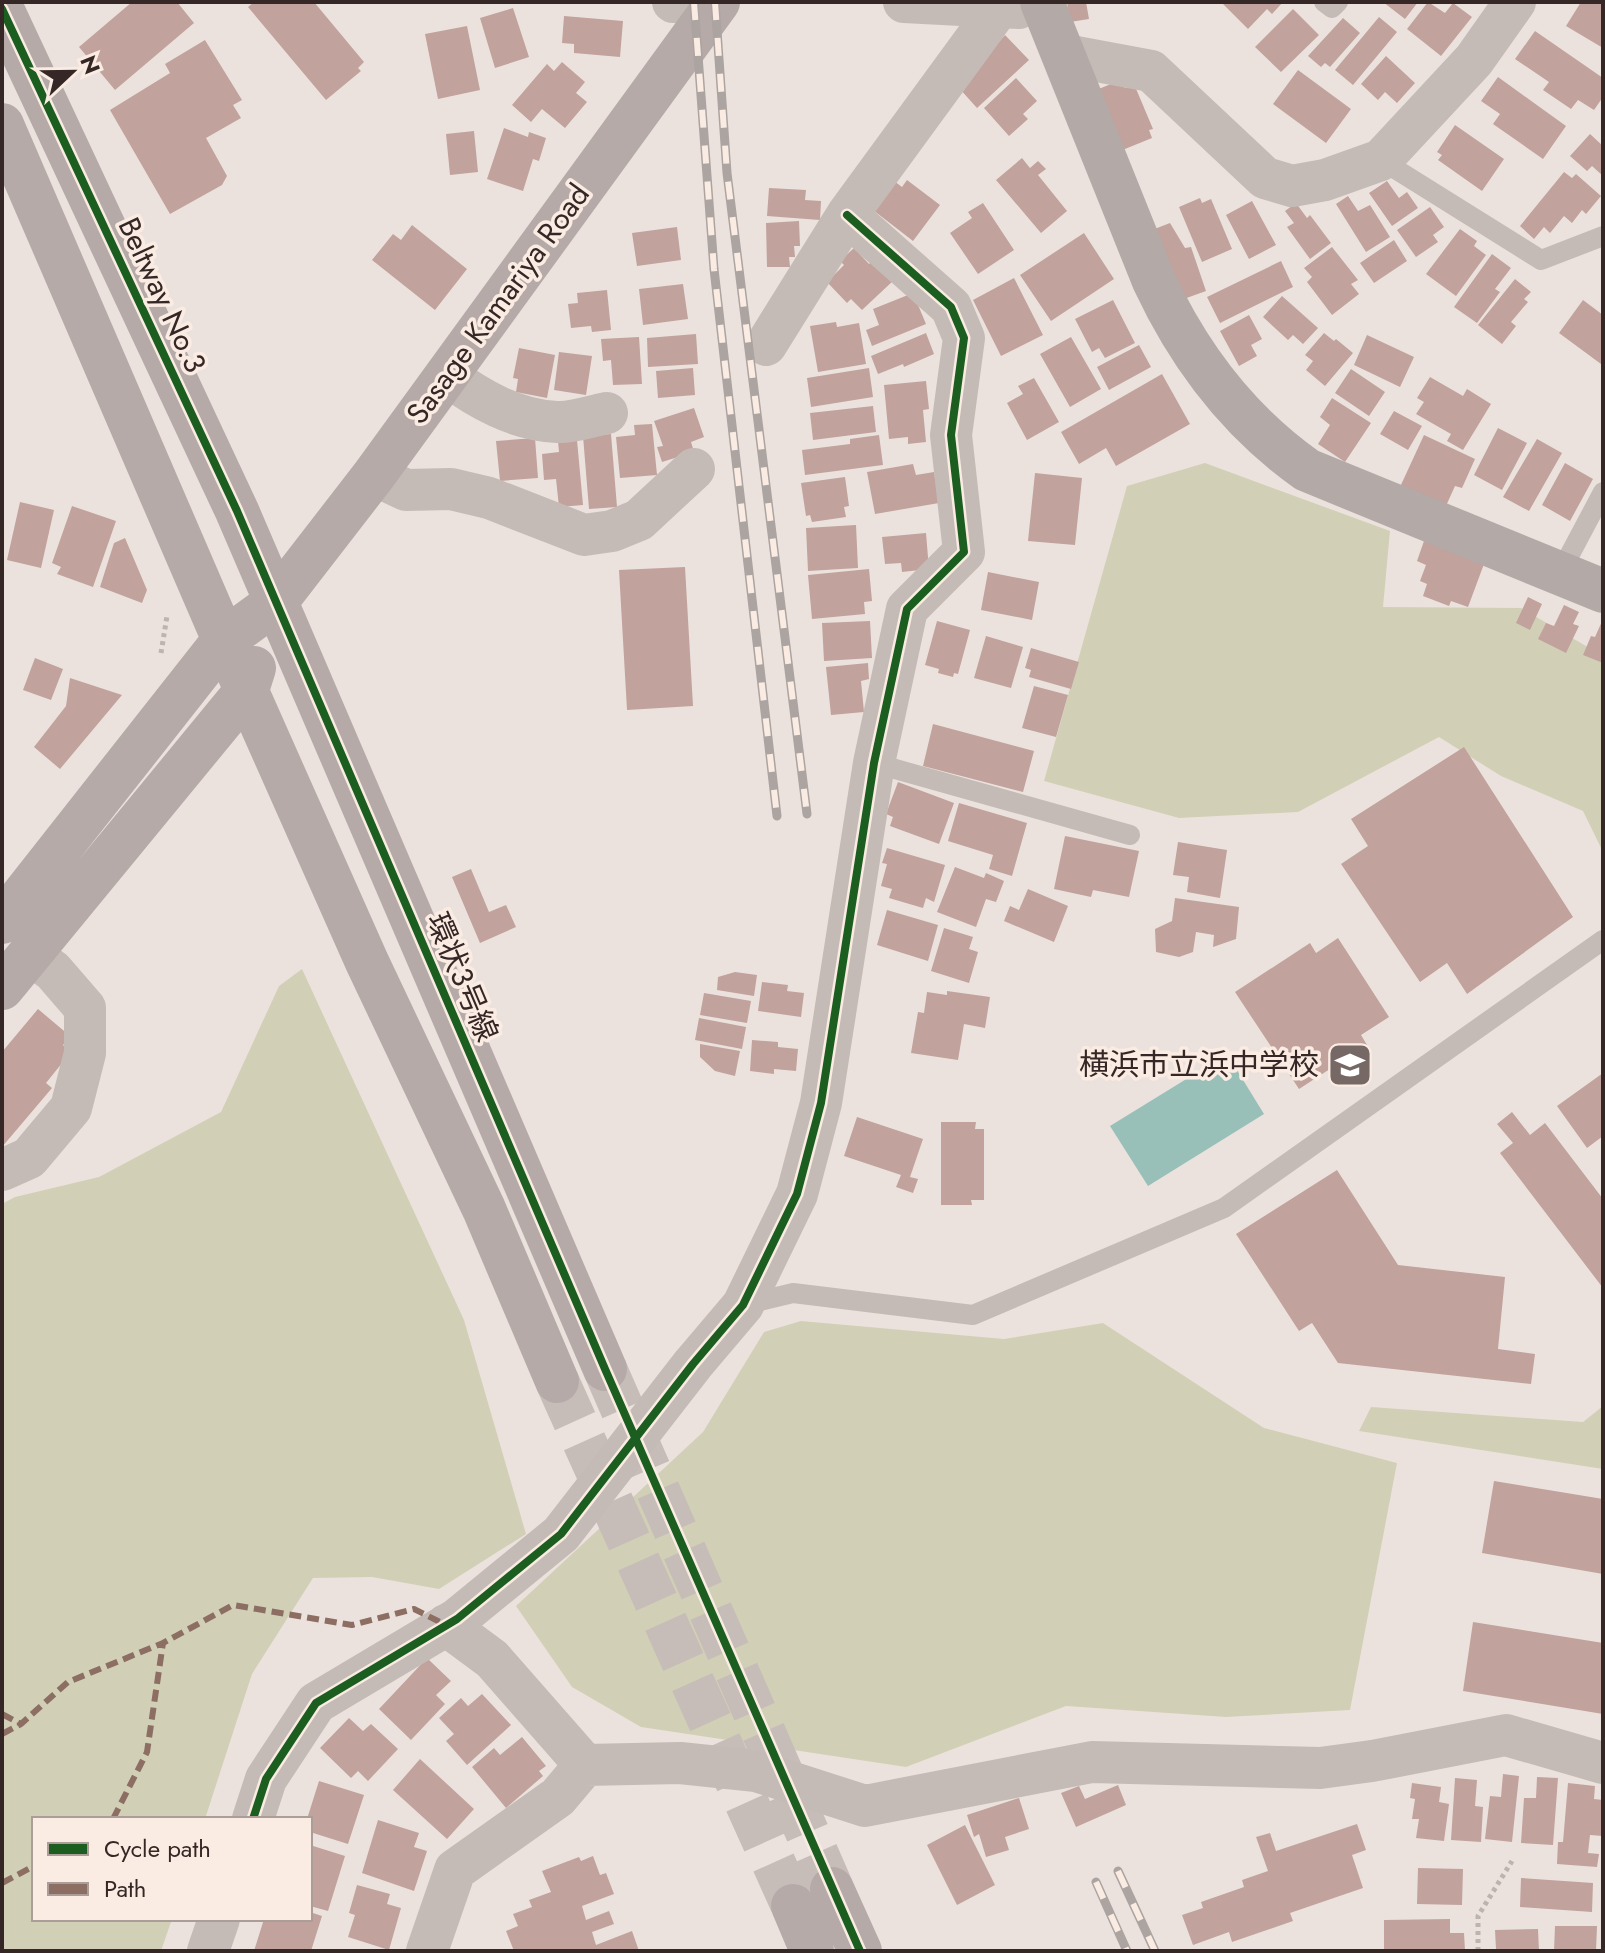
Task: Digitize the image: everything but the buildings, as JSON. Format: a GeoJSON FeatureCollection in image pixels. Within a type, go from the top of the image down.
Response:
{"type":"FeatureCollection","features":[{"type":"Feature","properties":{"kind":"main road"},"geometry":{"type":"LineString","coordinates":[[1042,5],[1173,323],[1201,364],[1250,424],[1275,448],[1307,470],[1603,591]]}},
{"type":"Feature","properties":{"kind":"street"},"geometry":{"type":"LineString","coordinates":[[673,2],[691,2]]}},
{"type":"Feature","properties":{"kind":"street","name":"Sasage Kamariya Road"},"geometry":{"type":"LineString","coordinates":[[2,988],[16,938],[224,640],[275,603],[374,475],[718,2]]}},
{"type":"Feature","properties":{"kind":"street"},"geometry":{"type":"LineString","coordinates":[[904,2],[999,7],[1042,5]]}},
{"type":"Feature","properties":{"kind":"street"},"geometry":{"type":"LineString","coordinates":[[1065,55],[1151,71],[1265,178],[1292,186],[1325,180],[1381,160],[1474,60],[1505,6]]}},
{"type":"Feature","properties":{"kind":"street"},"geometry":{"type":"LineString","coordinates":[[766,345],[847,215],[999,7]]}},
{"type":"Feature","properties":{"kind":"street","name":"Beltway No.3"},"geometry":{"type":"LineString","coordinates":[[2,9],[237,511],[275,603]]}},
{"type":"Feature","properties":{"kind":"street"},"geometry":{"type":"LineString","coordinates":[[2,125],[224,640],[367,962],[484,1209],[557,1381]]}},
{"type":"Feature","properties":{"kind":"street"},"geometry":{"type":"LineString","coordinates":[[254,1817],[266,1779],[316,1703],[446,1625],[561,1534],[693,1364],[743,1305],[797,1194],[821,1103],[874,763],[907,609],[964,552],[951,435],[964,338],[951,307],[847,215]]}},
{"type":"Feature","properties":{"kind":"street"},"geometry":{"type":"LineString","coordinates":[[446,375],[474,396],[524,417],[560,422],[607,413]]}},
{"type":"Feature","properties":{"kind":"street"},"geometry":{"type":"LineString","coordinates":[[374,475],[406,490],[451,489],[489,498],[584,535],[612,531],[639,520],[694,469]]}},
{"type":"Feature","properties":{"kind":"street","name":"Sasage Kamariya Road"},"geometry":{"type":"LineString","coordinates":[[16,938],[247,690],[275,603]]}},
{"type":"Feature","properties":{"kind":"street","name":"環状3号線"},"geometry":{"type":"LineString","coordinates":[[275,603],[605,1369]]}},
{"type":"Feature","properties":{"kind":"street"},"geometry":{"type":"LineString","coordinates":[[2,1170],[29,1158],[71,1108],[85,1053],[85,1008],[53,971],[16,938]]}},
{"type":"Feature","properties":{"kind":"street"},"geometry":{"type":"LineString","coordinates":[[446,1625],[492,1659],[585,1765]]}},
{"type":"Feature","properties":{"kind":"street"},"geometry":{"type":"LineString","coordinates":[[427,1951],[455,1870],[558,1797],[585,1765],[680,1763],[756,1771],[865,1806],[1092,1762],[1320,1768],[1506,1735],[1603,1763]]}},
{"type":"Feature","properties":{"kind":"street"},"geometry":{"type":"LineString","coordinates":[[832,1889],[860,1951]]}},
{"type":"Feature","properties":{"kind":"street"},"geometry":{"type":"LineString","coordinates":[[793,1906],[812,1951]]}},
{"type":"Feature","properties":{"kind":"street"},"geometry":{"type":"LineString","coordinates":[[208,1951],[218,1921]]}},
{"type":"Feature","properties":{"kind":"lane"},"geometry":{"type":"LineString","coordinates":[[1324,2],[1332,8],[1338,2]]}},
{"type":"Feature","properties":{"kind":"lane"},"geometry":{"type":"LineString","coordinates":[[1381,160],[1541,260],[1603,236]]}},
{"type":"Feature","properties":{"kind":"lane"},"geometry":{"type":"LineString","coordinates":[[1560,573],[1603,492]]}},
{"type":"Feature","properties":{"kind":"lane"},"geometry":{"type":"LineString","coordinates":[[874,763],[1130,835]]}},
{"type":"Feature","properties":{"kind":"lane"},"geometry":{"type":"LineString","coordinates":[[743,1305],[793,1293],[973,1315],[1224,1208],[1603,940]]}},
{"type":"Feature","properties":{"kind":"path"},"geometry":{"type":"LineString","coordinates":[[1478,1951],[1478,1916],[1512,1861]]}},
{"type":"Feature","properties":{"kind":"green space"},"geometry":{"type":"Polygon","coordinates":[[[1205,463],[1390,531],[1383,607],[1521,608],[1603,656],[1603,852],[1583,811],[1501,776],[1439,737],[1298,812],[1179,818],[1044,781],[1127,486],[1205,463]]]}},
{"type":"Feature","properties":{"kind":"green space"},"geometry":{"type":"Polygon","coordinates":[[[302,969],[464,1320],[526,1534],[439,1589],[372,1577],[313,1578],[252,1674],[206,1817],[32,1817],[32,1921],[171,1921],[161,1951],[2,1951],[2,1204],[15,1197],[99,1177],[221,1112],[279,986],[302,969]]]}},
{"type":"Feature","properties":{"kind":"green space"},"geometry":{"type":"Polygon","coordinates":[[[801,1321],[1004,1339],[1103,1323],[1264,1428],[1397,1463],[1350,1710],[1226,1717],[1066,1706],[906,1767],[641,1727],[572,1687],[516,1606],[703,1432],[764,1332],[801,1321]]]}},
{"type":"Feature","properties":{"kind":"green space"},"geometry":{"type":"Polygon","coordinates":[[[1603,1406],[1603,1469],[1359,1431],[1371,1407],[1583,1422],[1603,1406]]]}},
{"type":"Feature","properties":{"kind":"water"},"geometry":{"type":"Polygon","coordinates":[[[1227,1054],[1264,1114],[1148,1186],[1110,1126],[1227,1054]]]}},
{"type":"Feature","properties":{"kind":"tunnel"},"geometry":{"type":"LineString","coordinates":[[605,1369],[832,1889]]}},
{"type":"Feature","properties":{"kind":"tunnel"},"geometry":{"type":"LineString","coordinates":[[557,1381],[793,1906]]}},
{"type":"Feature","properties":{"kind":"railway"},"geometry":{"type":"LineString","coordinates":[[694,2],[714,269],[777,816]]}},
{"type":"Feature","properties":{"kind":"railway"},"geometry":{"type":"LineString","coordinates":[[715,2],[727,173],[807,814]]}},
{"type":"Feature","properties":{"kind":"railway"},"geometry":{"type":"LineString","coordinates":[[1118,1871],[1155,1951]]}},
{"type":"Feature","properties":{"kind":"railway"},"geometry":{"type":"LineString","coordinates":[[1096,1882],[1127,1951]]}},
{"type":"Feature","properties":{"kind":"marked path"},"geometry":{"type":"LineString","coordinates":[[2,1714],[21,1724],[68,1682],[163,1643],[233,1605],[352,1625],[414,1609],[446,1625]]}},
{"type":"Feature","properties":{"kind":"marked path"},"geometry":{"type":"LineString","coordinates":[[114,1817],[147,1752],[163,1643]]}},
{"type":"Feature","properties":{"kind":"marked path"},"geometry":{"type":"LineString","coordinates":[[2,1734],[21,1724]]}},
{"type":"Feature","properties":{"kind":"marked path"},"geometry":{"type":"LineString","coordinates":[[2,1883],[32,1867]]}},
{"type":"Feature","properties":{"kind":"cycle path"},"geometry":{"type":"LineString","coordinates":[[2,9],[237,511],[605,1369],[860,1951]]}},
{"type":"Feature","properties":{"kind":"cycle path"},"geometry":{"type":"LineString","coordinates":[[254,1817],[266,1779],[316,1703],[457,1619],[561,1534],[693,1364],[743,1305],[797,1194],[821,1103],[874,763],[907,609],[964,552],[951,435],[964,338],[951,307],[847,215]]}},
{"type":"Feature","properties":{"kind":"place","name":"横浜市立浜中学校"},"geometry":{"type":"Point","coordinates":[1350,1065]}}]}
